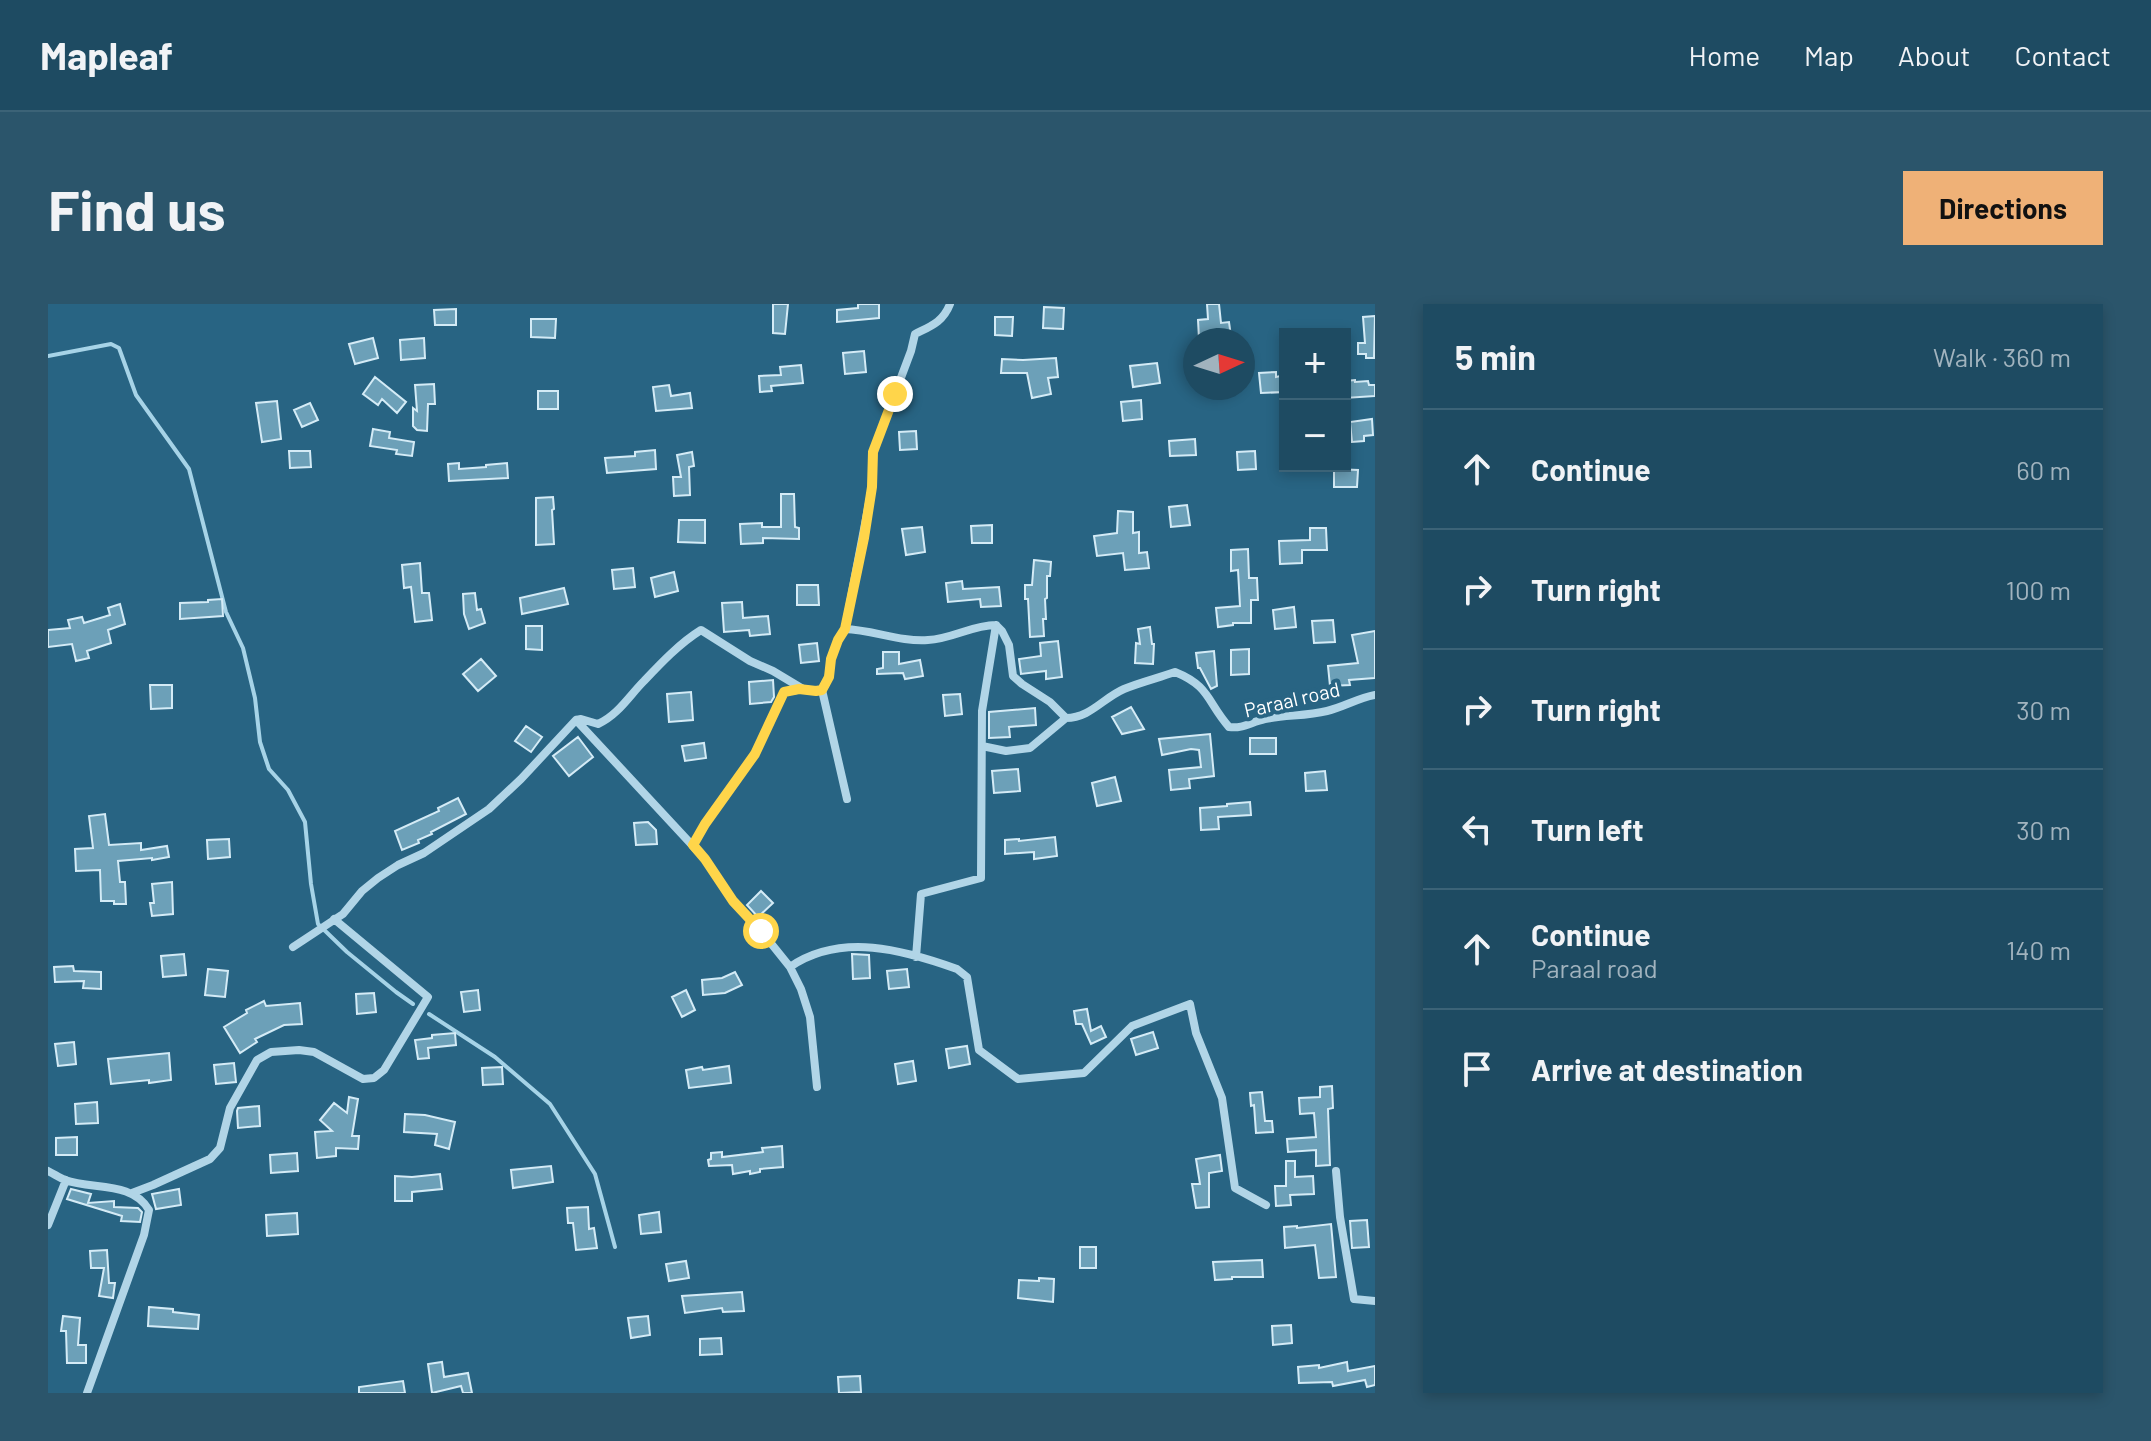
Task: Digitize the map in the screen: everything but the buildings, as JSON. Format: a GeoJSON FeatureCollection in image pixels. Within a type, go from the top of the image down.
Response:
{"type":"FeatureCollection","features":[{"type":"Feature","properties":{"kind":"street"},"geometry":{"type":"LineString","coordinates":[[847,799],[822,690],[829,677],[838,640],[845,629],[864,538],[872,487],[873,452],[879,433],[915,334],[940,321],[947,314],[950,304]]}},
{"type":"Feature","properties":{"kind":"street"},"geometry":{"type":"LineString","coordinates":[[845,629],[927,641],[971,628],[996,625]]}},
{"type":"Feature","properties":{"kind":"street"},"geometry":{"type":"LineString","coordinates":[[982,746],[1006,751],[1030,748],[1066,718],[1050,702],[1013,676],[1009,645],[996,625]]}},
{"type":"Feature","properties":{"kind":"street"},"geometry":{"type":"LineString","coordinates":[[916,957],[921,894],[981,878],[982,711],[996,625]]}},
{"type":"Feature","properties":{"kind":"street"},"geometry":{"type":"LineString","coordinates":[[293,947],[343,914],[362,891],[378,878],[424,853],[489,809],[576,720],[598,724],[612,716],[643,682],[701,630],[803,689],[822,690]]}},
{"type":"Feature","properties":{"kind":"street","name":"Paraal road"},"geometry":{"type":"LineString","coordinates":[[1066,718],[1087,713],[1121,690],[1175,672],[1190,678],[1209,695],[1229,727],[1240,729],[1258,720],[1312,715],[1375,695]]}},
{"type":"Feature","properties":{"kind":"street"},"geometry":{"type":"LineString","coordinates":[[693,845],[755,754],[784,692],[803,689]]}},
{"type":"Feature","properties":{"kind":"street"},"geometry":{"type":"LineString","coordinates":[[576,720],[693,845],[733,901],[790,967],[810,1017],[817,1087]]}},
{"type":"Feature","properties":{"kind":"street"},"geometry":{"type":"LineString","coordinates":[[132,1193],[210,1159],[220,1148],[230,1108],[257,1060],[271,1052],[314,1052],[363,1079],[374,1078],[384,1070],[428,997],[331,922]]}},
{"type":"Feature","properties":{"kind":"street"},"geometry":{"type":"LineString","coordinates":[[790,967],[815,953],[853,947],[882,947],[957,969],[967,977],[979,1050],[1018,1079],[1084,1073],[1132,1026],[1190,1004],[1196,1033],[1222,1098],[1235,1188],[1266,1205]]}},
{"type":"Feature","properties":{"kind":"street"},"geometry":{"type":"LineString","coordinates":[[48,1171],[66,1180],[132,1193],[143,1200],[149,1210],[87,1393]]}},
{"type":"Feature","properties":{"kind":"street"},"geometry":{"type":"LineString","coordinates":[[1336,1171],[1340,1217],[1354,1299],[1375,1301]]}},
{"type":"Feature","properties":{"kind":"street"},"geometry":{"type":"LineString","coordinates":[[48,1225],[66,1180]]}},
{"type":"Feature","properties":{"kind":"waterway"},"geometry":{"type":"LineString","coordinates":[[48,356],[111,344],[119,348],[136,395],[189,469],[226,612],[243,648],[255,698],[260,742],[269,769],[288,790],[305,822],[318,924],[347,952],[413,1004]]}},
{"type":"Feature","properties":{"kind":"waterway"},"geometry":{"type":"LineString","coordinates":[[429,1014],[495,1057],[550,1104],[595,1174],[615,1247]]}},
{"type":"Feature","properties":{"kind":"route"},"geometry":{"type":"LineString","coordinates":[[761,931],[733,901],[693,845],[755,754],[784,692],[799,689],[816,691],[826,685],[831,659],[845,629],[864,538],[872,487],[873,452],[895,394]]}}]}
